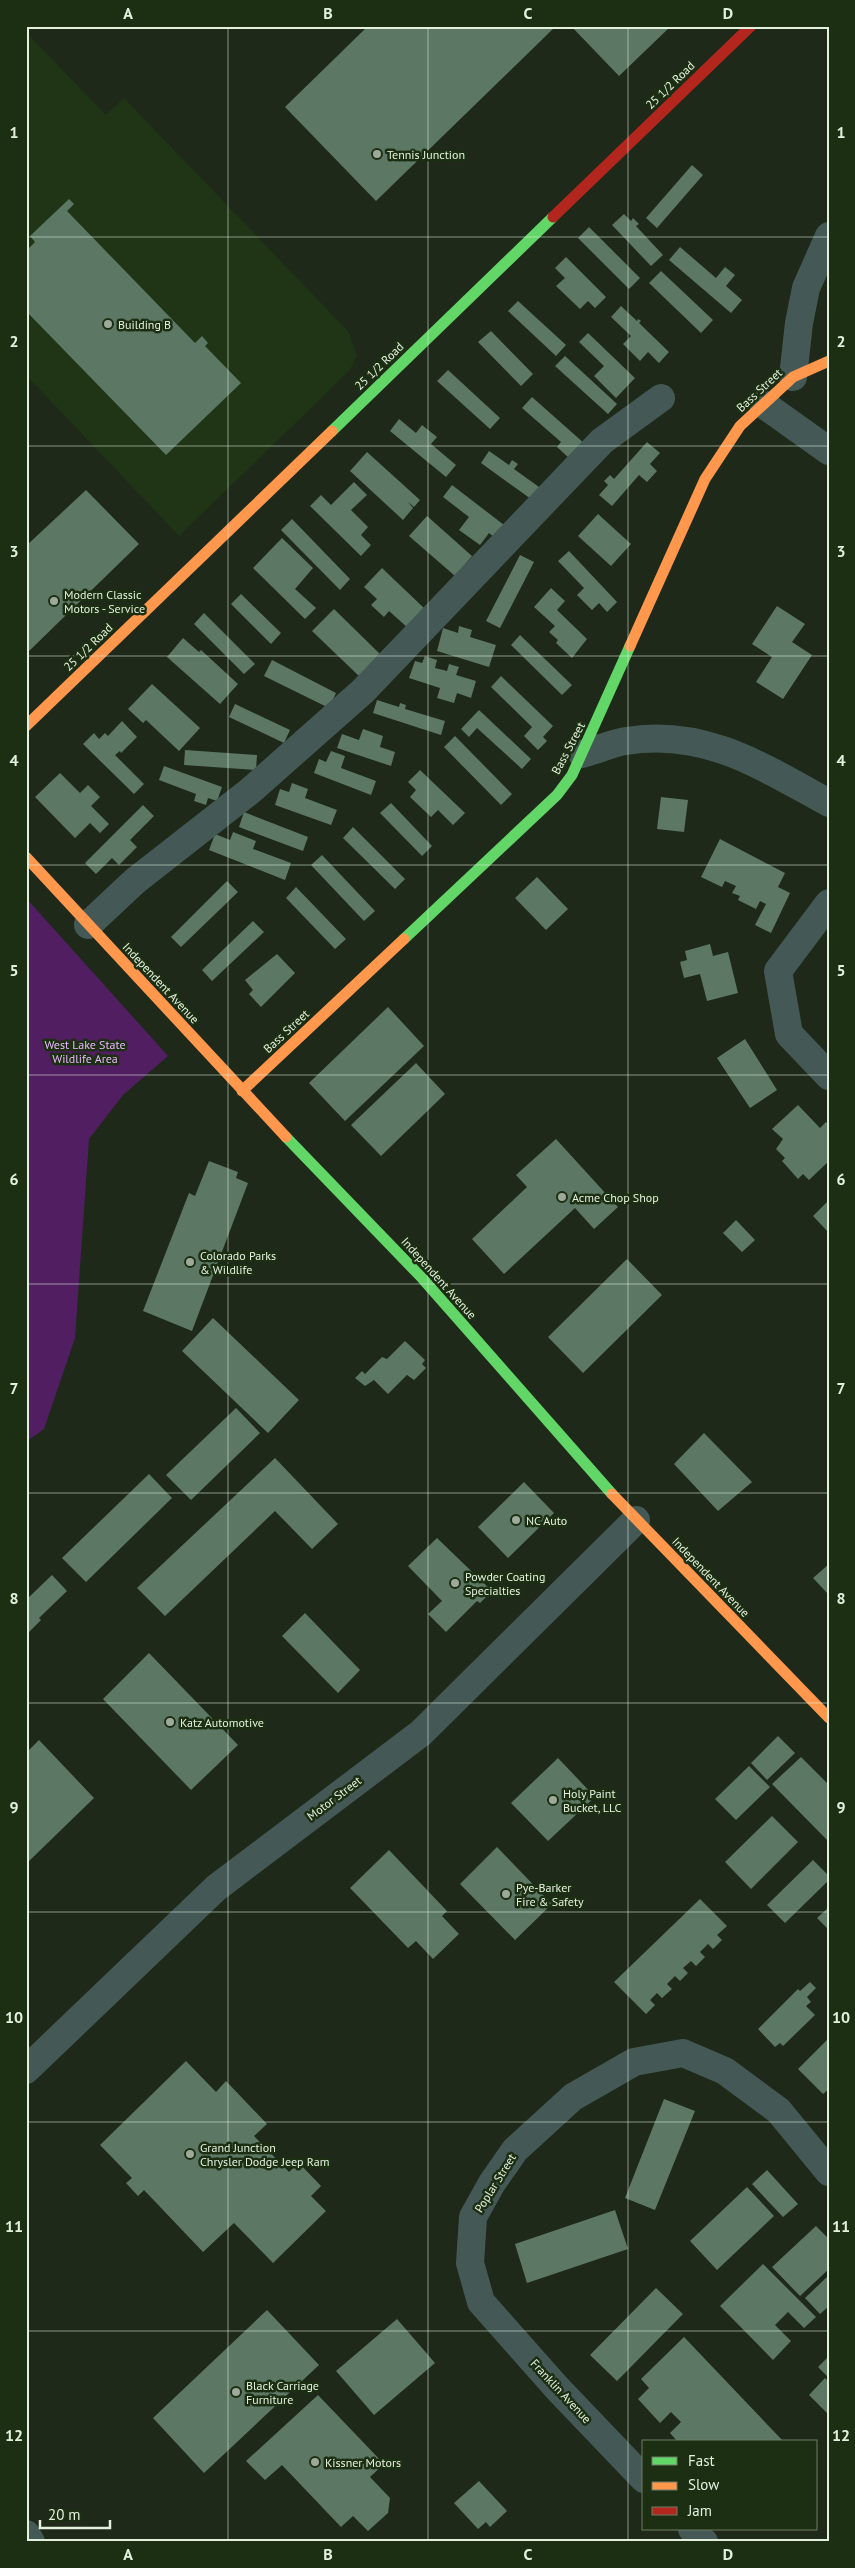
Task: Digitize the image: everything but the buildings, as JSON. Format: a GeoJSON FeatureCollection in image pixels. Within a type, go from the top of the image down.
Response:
{"type":"FeatureCollection","features":[{"type":"Feature","properties":{"kind":"street","name":"25 1/2 Road"},"geometry":{"type":"LineString","coordinates":[[26,726],[751,26]]}},
{"type":"Feature","properties":{"kind":"street"},"geometry":{"type":"LineString","coordinates":[[793,377],[798,324],[806,288],[829,236]]}},
{"type":"Feature","properties":{"kind":"street","name":"Bass Street"},"geometry":{"type":"LineString","coordinates":[[242,1091],[557,795],[572,775],[582,754],[705,479],[740,426],[763,404],[793,377],[829,361]]}},
{"type":"Feature","properties":{"kind":"street"},"geometry":{"type":"LineString","coordinates":[[88,925],[135,881],[250,791],[363,691],[602,441],[661,398]]}},
{"type":"Feature","properties":{"kind":"street"},"geometry":{"type":"LineString","coordinates":[[763,404],[829,451]]}},
{"type":"Feature","properties":{"kind":"street"},"geometry":{"type":"LineString","coordinates":[[582,754],[626,741],[686,738],[743,756],[829,802]]}},
{"type":"Feature","properties":{"kind":"street","name":"Independent Avenue"},"geometry":{"type":"LineString","coordinates":[[26,858],[242,1091],[422,1278],[536,1410],[636,1520],[829,1718]]}},
{"type":"Feature","properties":{"kind":"street"},"geometry":{"type":"LineString","coordinates":[[829,903],[778,971],[789,1034],[829,1076]]}},
{"type":"Feature","properties":{"kind":"street","name":"Motor Street"},"geometry":{"type":"LineString","coordinates":[[26,2070],[216,1888],[421,1733],[636,1520]]}},
{"type":"Feature","properties":{"kind":"street","name":"Poplar Street"},"geometry":{"type":"LineString","coordinates":[[481,2302],[470,2263],[474,2217],[492,2183],[515,2150],[573,2096],[634,2062],[683,2053],[725,2071],[779,2111],[829,2172]]}},
{"type":"Feature","properties":{"kind":"street","name":"Franklin Avenue"},"geometry":{"type":"LineString","coordinates":[[481,2302],[558,2389],[642,2477]]}},
{"type":"Feature","properties":{"kind":"street"},"geometry":{"type":"LineString","coordinates":[[693,2530],[704,2542]]}},
{"type":"Feature","properties":{"kind":"street"},"geometry":{"type":"LineString","coordinates":[[26,2534],[31,2542]]}},
{"type":"Feature","properties":{"kind":"shaded area"},"geometry":{"type":"Polygon","coordinates":[[[26,32],[106,115],[124,98],[348,331],[357,355],[350,370],[179,536],[26,375],[26,32]]]}},
{"type":"Feature","properties":{"kind":"green space","name":"West Lake State Wildlife Area"},"geometry":{"type":"Polygon","coordinates":[[[26,898],[168,1056],[123,1095],[89,1139],[75,1338],[44,1429],[26,1442],[26,898]]]}},
{"type":"Feature","properties":{"kind":"traffic: fast"},"geometry":{"type":"LineString","coordinates":[[332,431],[553,217]]}},
{"type":"Feature","properties":{"kind":"traffic: fast"},"geometry":{"type":"LineString","coordinates":[[404,939],[557,795],[572,775],[630,646]]}},
{"type":"Feature","properties":{"kind":"traffic: fast"},"geometry":{"type":"LineString","coordinates":[[286,1137],[422,1278],[612,1494]]}},
{"type":"Feature","properties":{"kind":"traffic: slow"},"geometry":{"type":"LineString","coordinates":[[630,646],[705,479],[740,426],[793,377],[829,361]]}},
{"type":"Feature","properties":{"kind":"traffic: slow"},"geometry":{"type":"LineString","coordinates":[[26,726],[332,431]]}},
{"type":"Feature","properties":{"kind":"traffic: slow"},"geometry":{"type":"LineString","coordinates":[[26,857],[286,1137]]}},
{"type":"Feature","properties":{"kind":"traffic: slow"},"geometry":{"type":"LineString","coordinates":[[242,1091],[404,939]]}},
{"type":"Feature","properties":{"kind":"traffic: slow"},"geometry":{"type":"LineString","coordinates":[[612,1494],[829,1718]]}},
{"type":"Feature","properties":{"kind":"traffic: jam"},"geometry":{"type":"LineString","coordinates":[[553,217],[751,26]]}},
{"type":"Feature","properties":{"kind":"place","name":"Tennis Junction"},"geometry":{"type":"Point","coordinates":[377,154]}},
{"type":"Feature","properties":{"kind":"place","name":"Building B"},"geometry":{"type":"Point","coordinates":[108,324]}},
{"type":"Feature","properties":{"kind":"place","name":"Modern Classic Motors - Service"},"geometry":{"type":"Point","coordinates":[54,601]}},
{"type":"Feature","properties":{"kind":"place","name":"Acme Chop Shop"},"geometry":{"type":"Point","coordinates":[562,1197]}},
{"type":"Feature","properties":{"kind":"place","name":"Colorado Parks & Wildlife"},"geometry":{"type":"Point","coordinates":[190,1262]}},
{"type":"Feature","properties":{"kind":"place","name":"NC Auto"},"geometry":{"type":"Point","coordinates":[516,1520]}},
{"type":"Feature","properties":{"kind":"place","name":"Powder Coating Specialties"},"geometry":{"type":"Point","coordinates":[455,1583]}},
{"type":"Feature","properties":{"kind":"place","name":"Katz Automotive"},"geometry":{"type":"Point","coordinates":[170,1722]}},
{"type":"Feature","properties":{"kind":"place","name":"Holy Paint Bucket, LLC"},"geometry":{"type":"Point","coordinates":[553,1800]}},
{"type":"Feature","properties":{"kind":"place","name":"Pye-Barker Fire & Safety"},"geometry":{"type":"Point","coordinates":[506,1894]}},
{"type":"Feature","properties":{"kind":"place","name":"Grand Junction Chrysler Dodge Jeep Ram"},"geometry":{"type":"Point","coordinates":[190,2154]}},
{"type":"Feature","properties":{"kind":"place","name":"Black Carriage Furniture"},"geometry":{"type":"Point","coordinates":[236,2392]}},
{"type":"Feature","properties":{"kind":"place","name":"Kissner Motors"},"geometry":{"type":"Point","coordinates":[315,2462]}}]}
